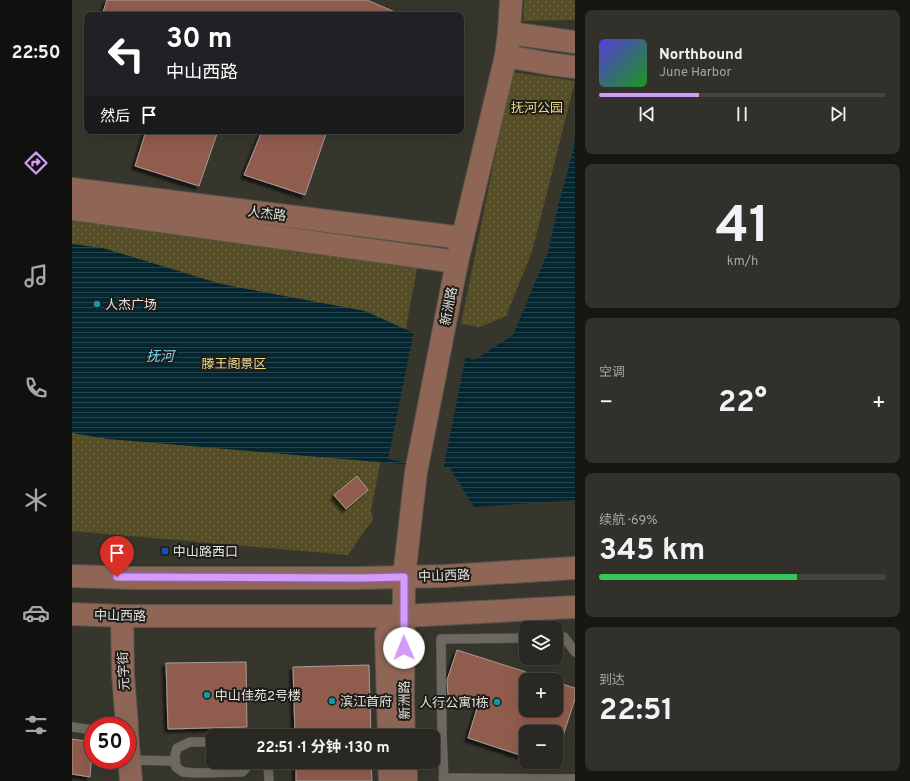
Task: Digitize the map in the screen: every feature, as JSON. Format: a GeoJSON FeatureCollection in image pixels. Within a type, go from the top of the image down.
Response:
{"type":"FeatureCollection","features":[{"type":"Feature","properties":{"kind":"main road","name":"新洲路"},"geometry":{"type":"LineString","coordinates":[[404,729],[404,577],[416,472],[457,262],[506,56],[511,0]]}},
{"type":"Feature","properties":{"kind":"main road"},"geometry":{"type":"LineString","coordinates":[[509,33],[573,42]]}},
{"type":"Feature","properties":{"kind":"main road"},"geometry":{"type":"LineString","coordinates":[[506,56],[571,67]]}},
{"type":"Feature","properties":{"kind":"main road","name":"人杰路"},"geometry":{"type":"LineString","coordinates":[[72,188],[463,238]]}},
{"type":"Feature","properties":{"kind":"main road","name":"人杰路"},"geometry":{"type":"LineString","coordinates":[[72,209],[457,262]]}},
{"type":"Feature","properties":{"kind":"main road","name":"中山西路"},"geometry":{"type":"LineString","coordinates":[[72,576],[132,578],[360,578],[445,576],[575,568]]}},
{"type":"Feature","properties":{"kind":"main road","name":"中山西路"},"geometry":{"type":"LineString","coordinates":[[72,614],[122,616],[404,616],[575,607]]}},
{"type":"Feature","properties":{"kind":"main road","name":"元字街"},"geometry":{"type":"LineString","coordinates":[[122,616],[123,674],[126,717]]}},
{"type":"Feature","properties":{"kind":"main road","name":"新洲路"},"geometry":{"type":"LineString","coordinates":[[389,729],[386,634],[404,616]]}},
{"type":"Feature","properties":{"kind":"main road"},"geometry":{"type":"LineString","coordinates":[[130,769],[131,781]]}},
{"type":"Feature","properties":{"kind":"main road"},"geometry":{"type":"LineString","coordinates":[[389,769],[390,781]]}},
{"type":"Feature","properties":{"kind":"main road"},"geometry":{"type":"LineString","coordinates":[[406,769],[406,781]]}},
{"type":"Feature","properties":{"kind":"lane"},"geometry":{"type":"LineString","coordinates":[[563,637],[575,652]]}},
{"type":"Feature","properties":{"kind":"lane"},"geometry":{"type":"LineString","coordinates":[[519,638],[442,639],[442,734],[444,779],[575,779]]}},
{"type":"Feature","properties":{"kind":"lane"},"geometry":{"type":"LineString","coordinates":[[72,727],[84,729]]}},
{"type":"Feature","properties":{"kind":"lane"},"geometry":{"type":"LineString","coordinates":[[206,742],[190,742],[178,748],[175,756],[176,766],[183,772],[196,773],[242,772],[245,769]]}},
{"type":"Feature","properties":{"kind":"lane"},"geometry":{"type":"LineString","coordinates":[[136,760],[175,761]]}},
{"type":"Feature","properties":{"kind":"lane"},"geometry":{"type":"LineString","coordinates":[[268,769],[269,781]]}},
{"type":"Feature","properties":{"kind":"green space"},"geometry":{"type":"Polygon","coordinates":[[[524,0],[575,0],[575,20],[523,21],[524,0]]]}},
{"type":"Feature","properties":{"kind":"green space","name":"抚河公园"},"geometry":{"type":"Polygon","coordinates":[[[512,72],[575,81],[532,252],[506,316],[480,327],[461,324],[512,72]]]}},
{"type":"Feature","properties":{"kind":"green space","name":"滕王阁景区"},"geometry":{"type":"Polygon","coordinates":[[[72,178],[426,222],[371,511],[373,519],[348,555],[72,531],[72,178]]]}},
{"type":"Feature","properties":{"kind":"water","name":"抚河"},"geometry":{"type":"Polygon","coordinates":[[[575,137],[575,500],[474,507],[450,468],[108,439],[72,433],[72,244],[103,248],[221,284],[365,311],[474,360],[513,335],[548,252],[558,207],[573,152],[575,137]]]}},
{"type":"Feature","properties":{"kind":"pier"},"geometry":{"type":"Polygon","coordinates":[[[414,331],[466,355],[443,470],[388,459],[414,331]]]}},
{"type":"Feature","properties":{"kind":"building"},"geometry":{"type":"Polygon","coordinates":[[[107,0],[367,0],[395,12],[103,12],[107,0]]]}},
{"type":"Feature","properties":{"kind":"building"},"geometry":{"type":"Polygon","coordinates":[[[145,134],[217,134],[199,186],[135,166],[145,134]]]}},
{"type":"Feature","properties":{"kind":"building"},"geometry":{"type":"Polygon","coordinates":[[[261,134],[326,134],[305,195],[244,175],[261,134]]]}},
{"type":"Feature","properties":{"kind":"building"},"geometry":{"type":"Polygon","coordinates":[[[357,476],[368,490],[346,509],[334,495],[357,476]]]}},
{"type":"Feature","properties":{"kind":"building","name":"人行公寓1栋"},"geometry":{"type":"Polygon","coordinates":[[[457,650],[526,672],[519,673],[519,717],[563,717],[563,684],[575,688],[575,699],[563,736],[563,725],[519,725],[519,755],[468,738],[478,705],[448,695],[447,680],[457,650]]]}},
{"type":"Feature","properties":{"kind":"building","name":"中山佳苑2号楼"},"geometry":{"type":"Polygon","coordinates":[[[246,662],[247,727],[168,729],[166,663],[246,662]]]}},
{"type":"Feature","properties":{"kind":"building","name":"滨江首府"},"geometry":{"type":"Polygon","coordinates":[[[369,665],[371,729],[295,729],[293,667],[369,665]]]}},
{"type":"Feature","properties":{"kind":"building"},"geometry":{"type":"Polygon","coordinates":[[[72,739],[84,741],[84,769],[91,769],[90,777],[72,774],[72,739]]]}},
{"type":"Feature","properties":{"kind":"building"},"geometry":{"type":"Polygon","coordinates":[[[296,769],[371,769],[372,781],[296,781],[296,769]]]}},
{"type":"Feature","properties":{"kind":"place","name":"人杰广场"},"geometry":{"type":"Point","coordinates":[97,304]}},
{"type":"Feature","properties":{"kind":"place","name":"中山路西口"},"geometry":{"type":"Point","coordinates":[165,551]}},
{"type":"Feature","properties":{"kind":"place","name":"中山佳苑2号楼"},"geometry":{"type":"Point","coordinates":[207,695]}},
{"type":"Feature","properties":{"kind":"place","name":"滨江首府"},"geometry":{"type":"Point","coordinates":[332,701]}},
{"type":"Feature","properties":{"kind":"place","name":"人行公寓1栋"},"geometry":{"type":"Point","coordinates":[497,702]}},
{"type":"Feature","properties":{"kind":"route"},"geometry":{"type":"LineString","coordinates":[[117,577],[404,577],[404,648]]}}]}
